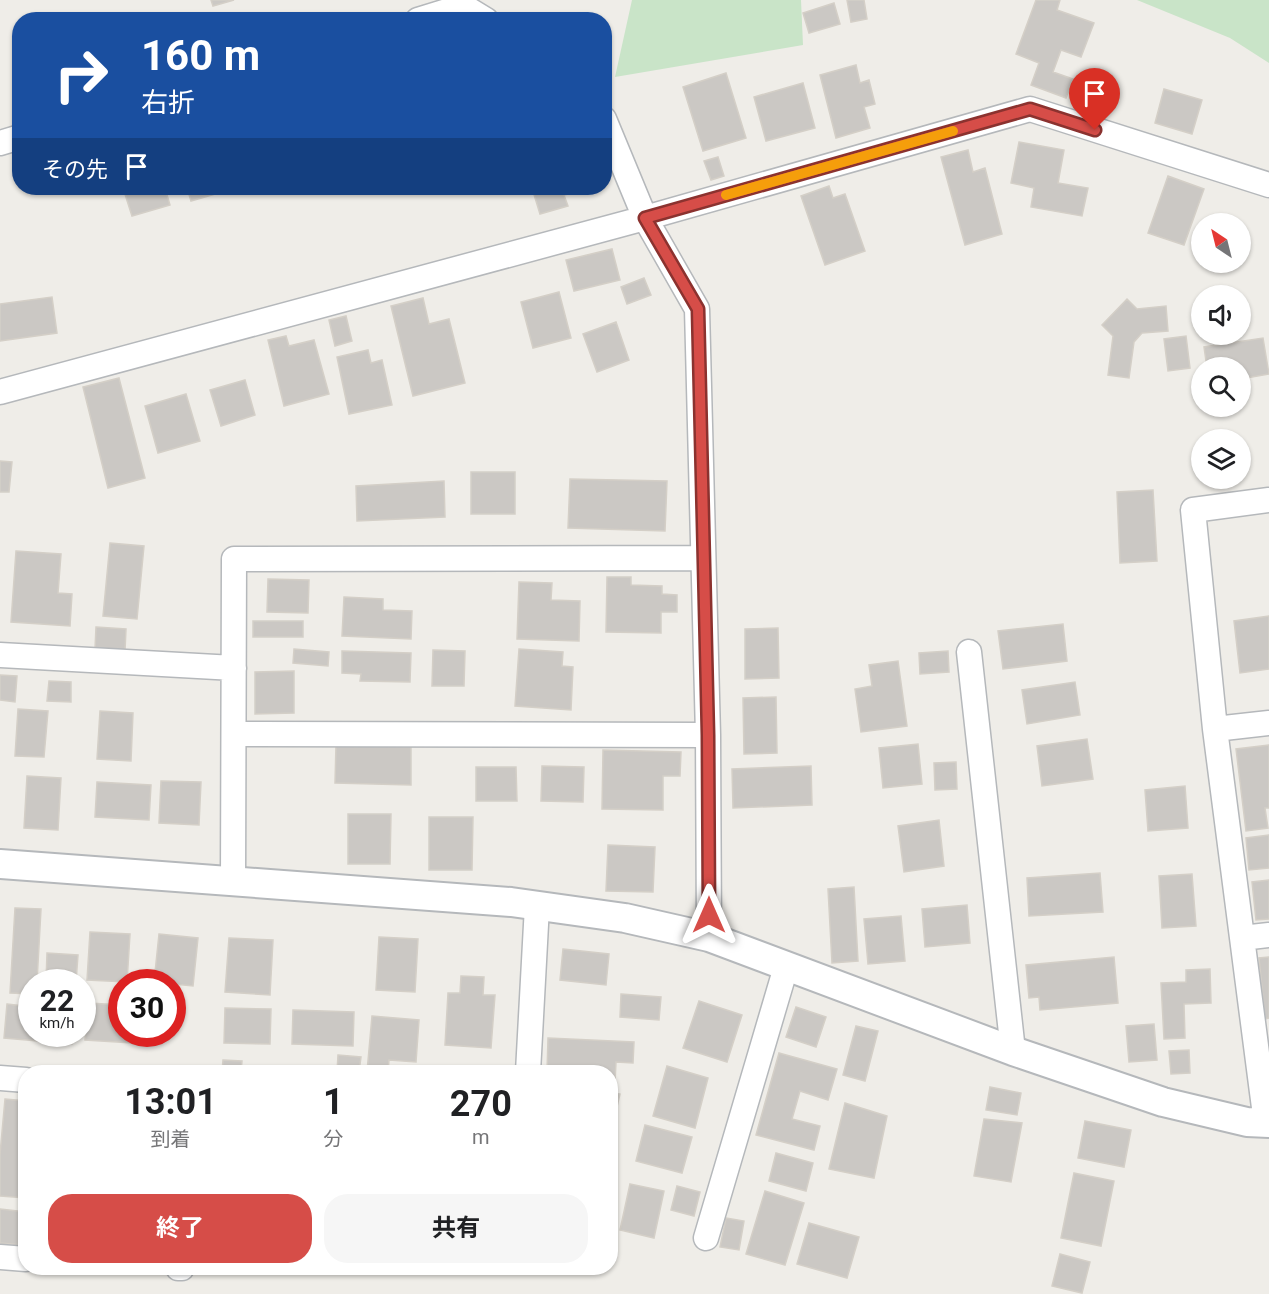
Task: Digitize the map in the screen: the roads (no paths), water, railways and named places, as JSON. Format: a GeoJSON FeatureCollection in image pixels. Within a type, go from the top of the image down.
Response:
{"type":"FeatureCollection","features":[{"type":"Feature","properties":{"kind":"street"},"geometry":{"type":"LineString","coordinates":[[439,12],[462,3],[475,12]]}},
{"type":"Feature","properties":{"kind":"street"},"geometry":{"type":"LineString","coordinates":[[0,392],[645,218],[1030,109],[1269,186]]}},
{"type":"Feature","properties":{"kind":"street"},"geometry":{"type":"LineString","coordinates":[[612,138],[645,218],[698,309],[708,735],[709,937]]}},
{"type":"Feature","properties":{"kind":"street"},"geometry":{"type":"LineString","coordinates":[[0,864],[537,906],[625,918],[709,937],[1013,1051],[1163,1102],[1247,1122],[1267,1123],[1215,729],[1193,510],[1269,500]]}},
{"type":"Feature","properties":{"kind":"street"},"geometry":{"type":"LineString","coordinates":[[233,882],[234,560],[703,558]]}},
{"type":"Feature","properties":{"kind":"street"},"geometry":{"type":"LineString","coordinates":[[969,652],[1013,1051]]}},
{"type":"Feature","properties":{"kind":"street"},"geometry":{"type":"LineString","coordinates":[[0,655],[234,668]]}},
{"type":"Feature","properties":{"kind":"street"},"geometry":{"type":"LineString","coordinates":[[1215,729],[1269,723]]}},
{"type":"Feature","properties":{"kind":"street"},"geometry":{"type":"LineString","coordinates":[[235,734],[708,735]]}},
{"type":"Feature","properties":{"kind":"street"},"geometry":{"type":"LineString","coordinates":[[528,1065],[537,906]]}},
{"type":"Feature","properties":{"kind":"street"},"geometry":{"type":"LineString","coordinates":[[1242,938],[1269,935]]}},
{"type":"Feature","properties":{"kind":"street"},"geometry":{"type":"LineString","coordinates":[[706,1238],[786,967]]}},
{"type":"Feature","properties":{"kind":"street"},"geometry":{"type":"LineString","coordinates":[[0,1078],[18,1079]]}},
{"type":"Feature","properties":{"kind":"street"},"geometry":{"type":"LineString","coordinates":[[0,1257],[18,1258]]}}]}
